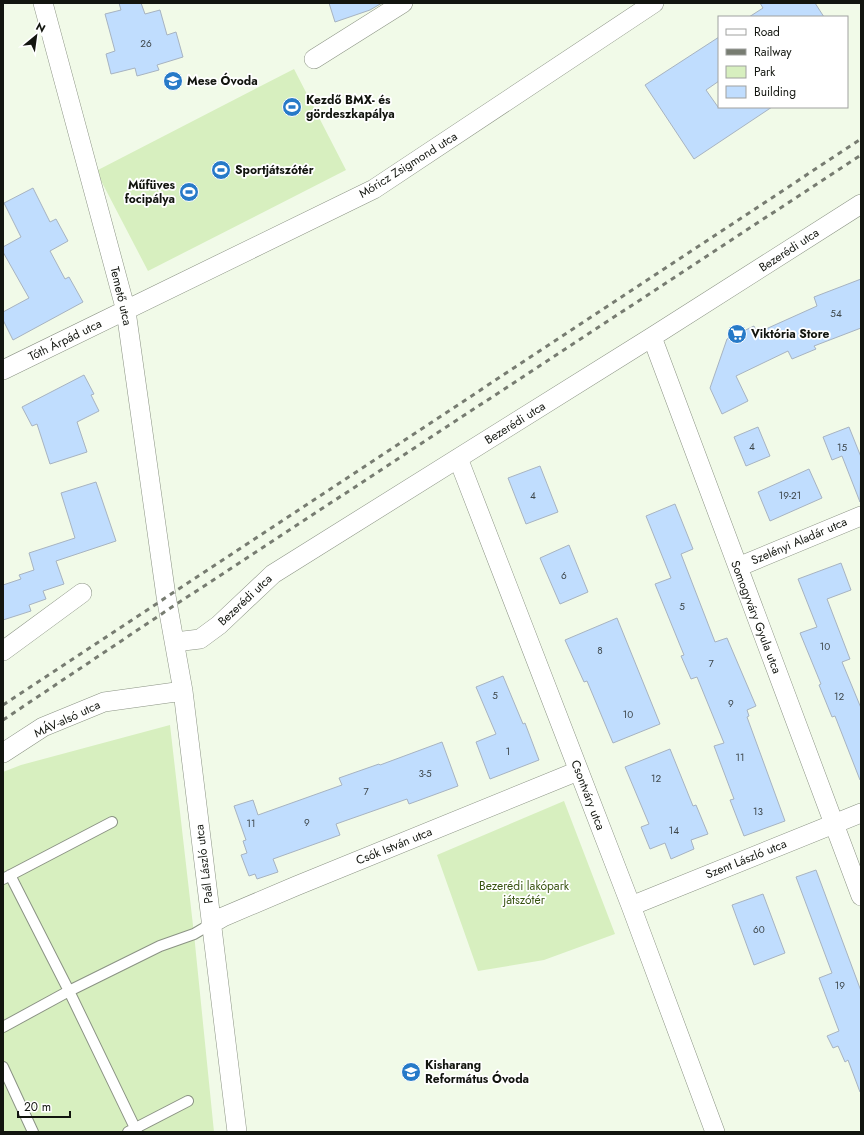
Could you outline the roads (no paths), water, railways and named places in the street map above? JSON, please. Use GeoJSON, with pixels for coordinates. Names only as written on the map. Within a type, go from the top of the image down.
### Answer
{"type":"FeatureCollection","features":[{"type":"Feature","properties":{"kind":"street","name":"Temető utca"},"geometry":{"type":"LineString","coordinates":[[44,3],[126,311],[166,596]]}},
{"type":"Feature","properties":{"kind":"street"},"geometry":{"type":"LineString","coordinates":[[314,59],[403,3]]}},
{"type":"Feature","properties":{"kind":"street","name":"Móricz Zsigmond utca"},"geometry":{"type":"LineString","coordinates":[[126,311],[374,189],[654,3]]}},
{"type":"Feature","properties":{"kind":"street","name":"Bezerédi utca"},"geometry":{"type":"LineString","coordinates":[[175,642],[200,639],[220,625],[273,574],[652,337],[861,204]]}},
{"type":"Feature","properties":{"kind":"street","name":"Tóth Árpád utca"},"geometry":{"type":"LineString","coordinates":[[3,370],[126,311]]}},
{"type":"Feature","properties":{"kind":"street","name":"Somogyváry Gyula utca"},"geometry":{"type":"LineString","coordinates":[[652,337],[861,896]]}},
{"type":"Feature","properties":{"kind":"street","name":"Csontváry utca"},"geometry":{"type":"LineString","coordinates":[[458,458],[631,906],[715,1132]]}},
{"type":"Feature","properties":{"kind":"street","name":"Szelényi Aladár utca"},"geometry":{"type":"LineString","coordinates":[[738,567],[861,516]]}},
{"type":"Feature","properties":{"kind":"street"},"geometry":{"type":"LineString","coordinates":[[3,651],[82,594]]}},
{"type":"Feature","properties":{"kind":"street","name":"Paál László utca"},"geometry":{"type":"LineString","coordinates":[[166,596],[183,691],[237,1132]]}},
{"type":"Feature","properties":{"kind":"street","name":"MÁV-alsó utca"},"geometry":{"type":"LineString","coordinates":[[3,753],[43,727],[104,702],[183,691]]}},
{"type":"Feature","properties":{"kind":"street","name":"Csók István utca"},"geometry":{"type":"LineString","coordinates":[[211,924],[296,886],[578,771]]}},
{"type":"Feature","properties":{"kind":"street","name":"Szent László utca"},"geometry":{"type":"LineString","coordinates":[[631,906],[861,813]]}},
{"type":"Feature","properties":{"kind":"lane"},"geometry":{"type":"LineString","coordinates":[[112,822],[6,877],[69,991],[134,1131],[188,1101]]}},
{"type":"Feature","properties":{"kind":"lane"},"geometry":{"type":"LineString","coordinates":[[3,1027],[69,991],[160,946],[194,934],[211,924]]}},
{"type":"Feature","properties":{"kind":"lane"},"geometry":{"type":"LineString","coordinates":[[3,1067],[33,1132]]}},
{"type":"Feature","properties":{"kind":"railway"},"geometry":{"type":"LineString","coordinates":[[3,705],[861,139]]}},
{"type":"Feature","properties":{"kind":"railway"},"geometry":{"type":"LineString","coordinates":[[3,720],[169,609],[861,155]]}},
{"type":"Feature","properties":{"kind":"place","name":"Mese Óvoda"},"geometry":{"type":"Point","coordinates":[173,81]}},
{"type":"Feature","properties":{"kind":"place","name":"Kezdő BMX- és gördeszkapálya"},"geometry":{"type":"Point","coordinates":[292,107]}},
{"type":"Feature","properties":{"kind":"place","name":"Sportjátszótér"},"geometry":{"type":"Point","coordinates":[221,170]}},
{"type":"Feature","properties":{"kind":"place","name":"Műfüves focipálya"},"geometry":{"type":"Point","coordinates":[189,192]}},
{"type":"Feature","properties":{"kind":"place","name":"Viktória Store"},"geometry":{"type":"Point","coordinates":[737,334]}},
{"type":"Feature","properties":{"kind":"place","name":"Kisharang Református Óvoda"},"geometry":{"type":"Point","coordinates":[411,1072]}},
{"type":"Feature","properties":{"kind":"park label","name":"Bezerédi lakópark játszótér"},"geometry":{"type":"Point","coordinates":[524,893]}}]}
